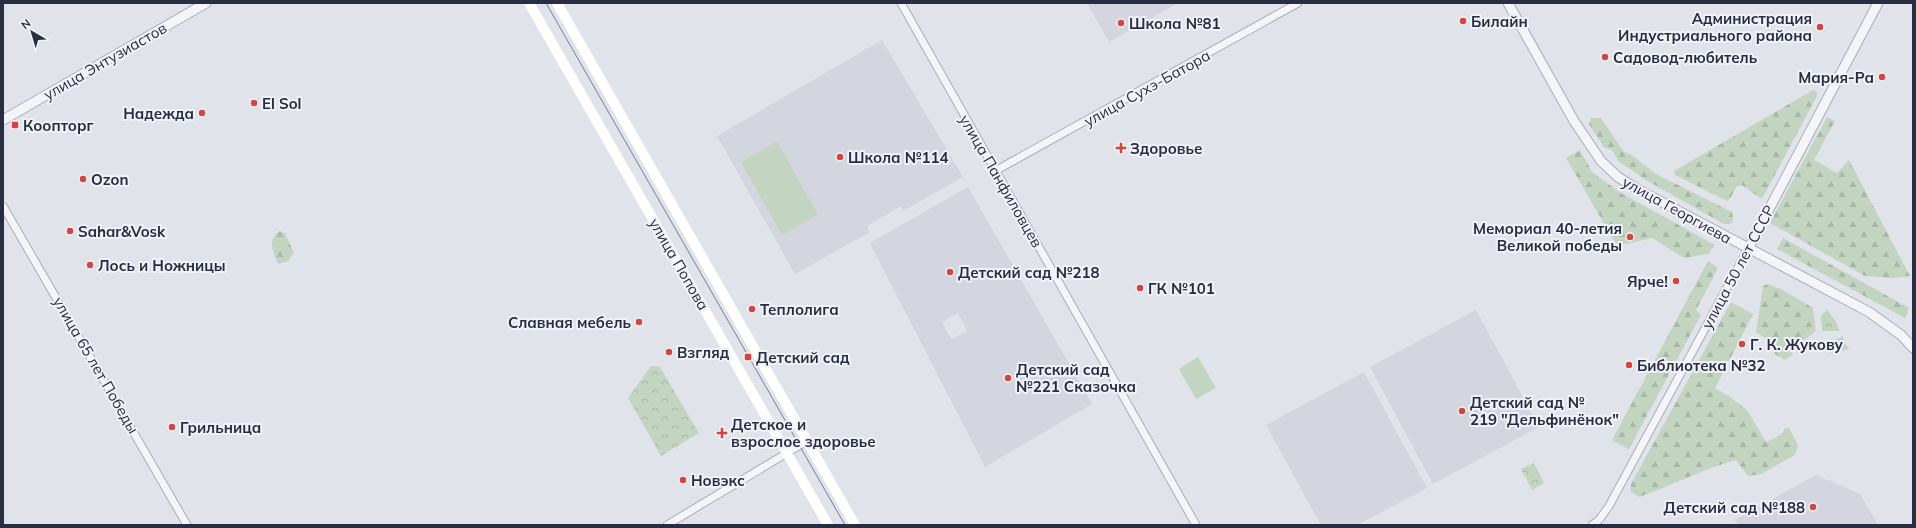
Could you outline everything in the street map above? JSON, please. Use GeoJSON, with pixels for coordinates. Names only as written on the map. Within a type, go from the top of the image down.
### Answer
{"type":"FeatureCollection","features":[{"type":"Feature","properties":{"kind":"main road","name":"улица Попова"},"geometry":{"type":"LineString","coordinates":[[529,3],[828,525]]}},
{"type":"Feature","properties":{"kind":"main road","name":"улица Попова"},"geometry":{"type":"LineString","coordinates":[[557,3],[856,525]]}},
{"type":"Feature","properties":{"kind":"street","name":"улица Энтузиастов"},"geometry":{"type":"LineString","coordinates":[[3,120],[206,3]]}},
{"type":"Feature","properties":{"kind":"street","name":"улица Панфиловцев"},"geometry":{"type":"LineString","coordinates":[[901,3],[1196,525]]}},
{"type":"Feature","properties":{"kind":"street","name":"улица Сухэ-Батора"},"geometry":{"type":"LineString","coordinates":[[995,171],[1298,3]]}},
{"type":"Feature","properties":{"kind":"street","name":"улица Георгиева"},"geometry":{"type":"LineString","coordinates":[[1508,3],[1574,120],[1601,161],[1618,177],[1637,189],[1869,312],[1901,335],[1913,348]]}},
{"type":"Feature","properties":{"kind":"street","name":"улица 50 лет СССР"},"geometry":{"type":"LineString","coordinates":[[1592,525],[1600,523],[1878,3]]}},
{"type":"Feature","properties":{"kind":"street","name":"улица 65 лет Победы"},"geometry":{"type":"LineString","coordinates":[[3,206],[188,525]]}},
{"type":"Feature","properties":{"kind":"street"},"geometry":{"type":"LineString","coordinates":[[667,525],[807,441]]}},
{"type":"Feature","properties":{"kind":"shaded area","name":"Школа №81"},"geometry":{"type":"Polygon","coordinates":[[[1087,3],[1178,3],[1109,42],[1087,3]]]}},
{"type":"Feature","properties":{"kind":"shaded area","name":"Школа №114"},"geometry":{"type":"Polygon","coordinates":[[[882,40],[963,177],[903,211],[901,206],[867,226],[870,232],[795,274],[717,136],[882,40]]]}},
{"type":"Feature","properties":{"kind":"shaded area"},"geometry":{"type":"Polygon","coordinates":[[[968,187],[1092,404],[985,467],[870,243],[968,187]],[[958,313],[942,322],[951,339],[967,331],[958,313]]]}},
{"type":"Feature","properties":{"kind":"shaded area","name":"Детский сад № 219 \"Дельфинёнок\""},"geometry":{"type":"Polygon","coordinates":[[[1476,310],[1539,427],[1433,484],[1370,367],[1476,310]]]}},
{"type":"Feature","properties":{"kind":"shaded area"},"geometry":{"type":"Polygon","coordinates":[[[1364,372],[1427,488],[1357,525],[1321,525],[1266,425],[1364,372]]]}},
{"type":"Feature","properties":{"kind":"shaded area","name":"Детский сад №188"},"geometry":{"type":"Polygon","coordinates":[[[1816,475],[1860,494],[1878,525],[1738,525],[1735,520],[1816,475]]]}},
{"type":"Feature","properties":{"kind":"green space"},"geometry":{"type":"Polygon","coordinates":[[[1813,90],[1817,92],[1817,96],[1763,197],[1760,198],[1742,185],[1736,187],[1730,199],[1727,201],[1675,175],[1674,171],[1813,90]]]}},
{"type":"Feature","properties":{"kind":"green space"},"geometry":{"type":"Polygon","coordinates":[[[1827,117],[1835,121],[1814,160],[1837,173],[1849,160],[1910,276],[1892,278],[1865,276],[1770,223],[1827,117]]]}},
{"type":"Feature","properties":{"kind":"green space"},"geometry":{"type":"Polygon","coordinates":[[[1591,118],[1601,118],[1624,152],[1633,156],[1656,174],[1732,212],[1733,219],[1731,224],[1724,224],[1646,180],[1618,161],[1613,151],[1604,147],[1589,124],[1591,118]]]}},
{"type":"Feature","properties":{"kind":"green space"},"geometry":{"type":"Polygon","coordinates":[[[777,141],[818,215],[782,235],[741,162],[777,141]]]}},
{"type":"Feature","properties":{"kind":"green space"},"geometry":{"type":"Polygon","coordinates":[[[1580,150],[1592,172],[1621,193],[1715,245],[1708,254],[1684,258],[1652,238],[1617,246],[1566,158],[1580,150]]]}},
{"type":"Feature","properties":{"kind":"green space"},"geometry":{"type":"Polygon","coordinates":[[[279,231],[285,233],[294,253],[288,261],[278,264],[273,251],[272,243],[275,235],[279,231]]]}},
{"type":"Feature","properties":{"kind":"green space"},"geometry":{"type":"Polygon","coordinates":[[[1783,238],[1909,308],[1905,318],[1777,249],[1783,238]]]}},
{"type":"Feature","properties":{"kind":"green space"},"geometry":{"type":"Polygon","coordinates":[[[1708,261],[1718,268],[1696,310],[1701,315],[1628,449],[1612,440],[1708,261]]]}},
{"type":"Feature","properties":{"kind":"green space"},"geometry":{"type":"Polygon","coordinates":[[[1768,284],[1783,290],[1813,308],[1816,331],[1792,350],[1792,355],[1785,360],[1775,354],[1768,340],[1756,332],[1763,286],[1768,284]]]}},
{"type":"Feature","properties":{"kind":"green space"},"geometry":{"type":"Polygon","coordinates":[[[1731,302],[1753,314],[1715,388],[1747,410],[1766,442],[1779,436],[1785,428],[1789,428],[1798,445],[1795,455],[1761,474],[1748,476],[1736,460],[1711,468],[1639,497],[1631,492],[1631,484],[1731,302]]]}},
{"type":"Feature","properties":{"kind":"green space"},"geometry":{"type":"Polygon","coordinates":[[[1827,310],[1835,320],[1840,331],[1822,331],[1821,315],[1827,310]]]}},
{"type":"Feature","properties":{"kind":"green space"},"geometry":{"type":"Polygon","coordinates":[[[1843,336],[1844,342],[1849,349],[1830,353],[1826,345],[1843,336]]]}},
{"type":"Feature","properties":{"kind":"green space"},"geometry":{"type":"Polygon","coordinates":[[[1198,357],[1216,388],[1196,399],[1179,369],[1198,357]]]}},
{"type":"Feature","properties":{"kind":"green space"},"geometry":{"type":"Polygon","coordinates":[[[651,366],[660,367],[699,433],[661,456],[628,398],[651,366]]]}},
{"type":"Feature","properties":{"kind":"green space"},"geometry":{"type":"Polygon","coordinates":[[[1479,404],[1486,417],[1473,424],[1466,412],[1479,404]]]}},
{"type":"Feature","properties":{"kind":"green space"},"geometry":{"type":"Polygon","coordinates":[[[1534,463],[1544,483],[1532,490],[1521,469],[1534,463]]]}},
{"type":"Feature","properties":{"kind":"tram line"},"geometry":{"type":"LineString","coordinates":[[546,3],[845,525]]}},
{"type":"Feature","properties":{"kind":"place","name":"Билайн"},"geometry":{"type":"Point","coordinates":[1463,21]}},
{"type":"Feature","properties":{"kind":"place","name":"Школа №81"},"geometry":{"type":"Point","coordinates":[1121,23]}},
{"type":"Feature","properties":{"kind":"place","name":"Администрация Индустриального района"},"geometry":{"type":"Point","coordinates":[1820,27]}},
{"type":"Feature","properties":{"kind":"place","name":"Садовод-любитель"},"geometry":{"type":"Point","coordinates":[1605,57]}},
{"type":"Feature","properties":{"kind":"place","name":"Мария-Ра"},"geometry":{"type":"Point","coordinates":[1882,77]}},
{"type":"Feature","properties":{"kind":"place","name":"El Sol"},"geometry":{"type":"Point","coordinates":[254,103]}},
{"type":"Feature","properties":{"kind":"place","name":"Надежда"},"geometry":{"type":"Point","coordinates":[202,113]}},
{"type":"Feature","properties":{"kind":"place","name":"Коопторг"},"geometry":{"type":"Point","coordinates":[15,125]}},
{"type":"Feature","properties":{"kind":"place","name":"Здоровье"},"geometry":{"type":"Point","coordinates":[1121,148]}},
{"type":"Feature","properties":{"kind":"place","name":"Школа №114"},"geometry":{"type":"Point","coordinates":[840,157]}},
{"type":"Feature","properties":{"kind":"place","name":"Ozon"},"geometry":{"type":"Point","coordinates":[83,179]}},
{"type":"Feature","properties":{"kind":"place","name":"Sahar&Vosk"},"geometry":{"type":"Point","coordinates":[70,231]}},
{"type":"Feature","properties":{"kind":"place","name":"Мемориал 40-летия Великой победы"},"geometry":{"type":"Point","coordinates":[1630,237]}},
{"type":"Feature","properties":{"kind":"place","name":"Лось и Ножницы"},"geometry":{"type":"Point","coordinates":[90,265]}},
{"type":"Feature","properties":{"kind":"place","name":"Детский сад №218"},"geometry":{"type":"Point","coordinates":[950,272]}},
{"type":"Feature","properties":{"kind":"place","name":"Ярче!"},"geometry":{"type":"Point","coordinates":[1676,281]}},
{"type":"Feature","properties":{"kind":"place","name":"ГК №101"},"geometry":{"type":"Point","coordinates":[1140,288]}},
{"type":"Feature","properties":{"kind":"place","name":"Теплолига"},"geometry":{"type":"Point","coordinates":[752,309]}},
{"type":"Feature","properties":{"kind":"place","name":"Славная мебель"},"geometry":{"type":"Point","coordinates":[639,322]}},
{"type":"Feature","properties":{"kind":"place","name":"Г. К. Жукову"},"geometry":{"type":"Point","coordinates":[1742,344]}},
{"type":"Feature","properties":{"kind":"place","name":"Взгляд"},"geometry":{"type":"Point","coordinates":[669,352]}},
{"type":"Feature","properties":{"kind":"place","name":"Детский сад"},"geometry":{"type":"Point","coordinates":[748,357]}},
{"type":"Feature","properties":{"kind":"place","name":"Библиотека №32"},"geometry":{"type":"Point","coordinates":[1629,365]}},
{"type":"Feature","properties":{"kind":"place","name":"Детский сад №221 Сказочка"},"geometry":{"type":"Point","coordinates":[1008,378]}},
{"type":"Feature","properties":{"kind":"place","name":"Детский сад № 219 \"Дельфинёнок\""},"geometry":{"type":"Point","coordinates":[1462,411]}},
{"type":"Feature","properties":{"kind":"place","name":"Грильница"},"geometry":{"type":"Point","coordinates":[172,427]}},
{"type":"Feature","properties":{"kind":"place","name":"Детское и взрослое здоровье"},"geometry":{"type":"Point","coordinates":[722,433]}},
{"type":"Feature","properties":{"kind":"place","name":"Новэкс"},"geometry":{"type":"Point","coordinates":[683,480]}},
{"type":"Feature","properties":{"kind":"place","name":"Детский сад №188"},"geometry":{"type":"Point","coordinates":[1813,507]}}]}
